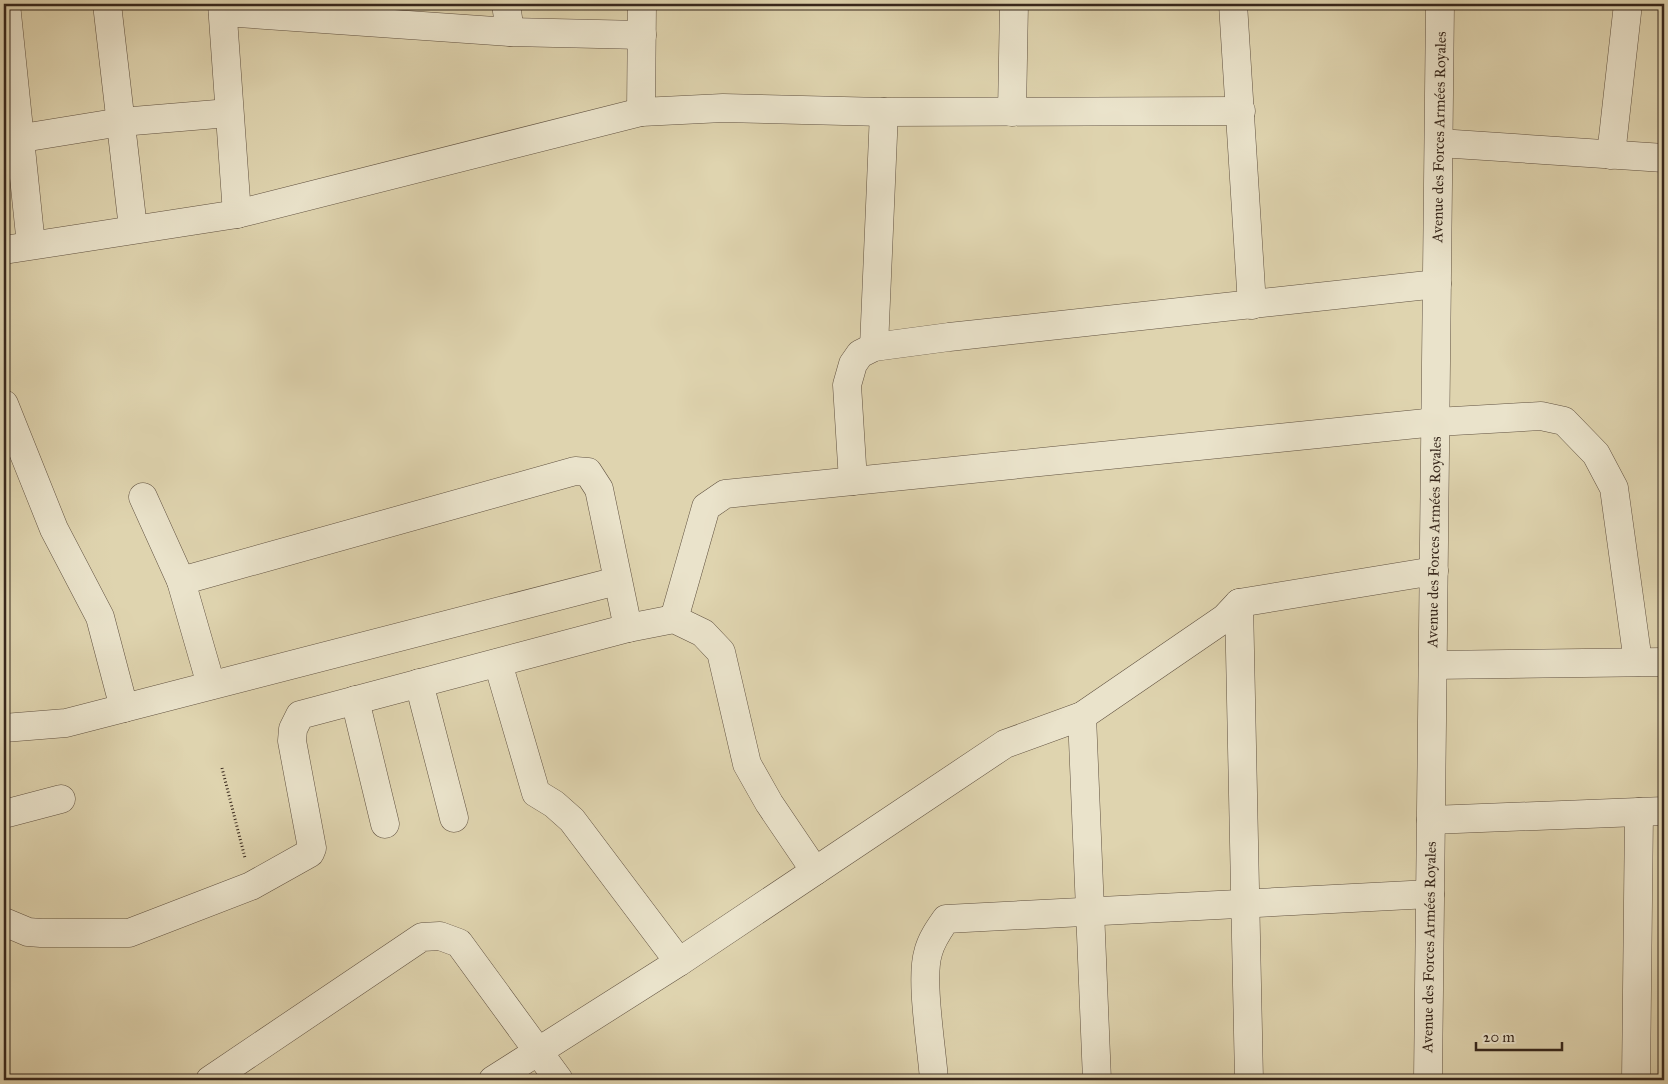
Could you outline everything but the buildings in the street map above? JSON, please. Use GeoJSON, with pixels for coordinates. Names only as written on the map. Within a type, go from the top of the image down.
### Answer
{"type":"FeatureCollection","features":[{"type":"Feature","properties":{"kind":"street"},"geometry":{"type":"LineString","coordinates":[[6,4],[12,139],[31,244]]}},
{"type":"Feature","properties":{"kind":"street"},"geometry":{"type":"LineString","coordinates":[[107,4],[133,228]]}},
{"type":"Feature","properties":{"kind":"street"},"geometry":{"type":"LineString","coordinates":[[506,4],[510,32]]}},
{"type":"Feature","properties":{"kind":"street"},"geometry":{"type":"LineString","coordinates":[[641,112],[642,4]]}},
{"type":"Feature","properties":{"kind":"street"},"geometry":{"type":"LineString","coordinates":[[1012,112],[1014,4]]}},
{"type":"Feature","properties":{"kind":"street"},"geometry":{"type":"LineString","coordinates":[[1233,4],[1252,305]]}},
{"type":"Feature","properties":{"kind":"street","name":"Avenue des Forces Armées Royales"},"geometry":{"type":"LineString","coordinates":[[1428,1080],[1440,4]]}},
{"type":"Feature","properties":{"kind":"street"},"geometry":{"type":"LineString","coordinates":[[1611,154],[1628,4]]}},
{"type":"Feature","properties":{"kind":"street"},"geometry":{"type":"LineString","coordinates":[[237,214],[222,8],[510,32],[642,35]]}},
{"type":"Feature","properties":{"kind":"street"},"geometry":{"type":"LineString","coordinates":[[4,250],[133,228],[237,214],[641,112],[722,108],[884,112],[1241,111]]}},
{"type":"Feature","properties":{"kind":"street"},"geometry":{"type":"LineString","coordinates":[[874,347],[884,112]]}},
{"type":"Feature","properties":{"kind":"street"},"geometry":{"type":"LineString","coordinates":[[12,139],[121,122],[229,113]]}},
{"type":"Feature","properties":{"kind":"street"},"geometry":{"type":"LineString","coordinates":[[1439,143],[1664,158]]}},
{"type":"Feature","properties":{"kind":"street"},"geometry":{"type":"LineString","coordinates":[[853,481],[847,385],[856,359],[860,354],[874,347],[949,337],[1437,284]]}},
{"type":"Feature","properties":{"kind":"street"},"geometry":{"type":"LineString","coordinates":[[4,404],[54,529],[100,617],[124,708]]}},
{"type":"Feature","properties":{"kind":"street"},"geometry":{"type":"LineString","coordinates":[[674,619],[706,507],[714,499],[725,494],[1436,422],[1540,416],[1564,421],[1596,454],[1614,488],[1651,662],[1433,665]]}},
{"type":"Feature","properties":{"kind":"street"},"geometry":{"type":"LineString","coordinates":[[181,581],[575,471],[588,472],[599,489],[628,628]]}},
{"type":"Feature","properties":{"kind":"street"},"geometry":{"type":"LineString","coordinates":[[143,497],[181,581],[212,685]]}},
{"type":"Feature","properties":{"kind":"street"},"geometry":{"type":"LineString","coordinates":[[493,1080],[679,962],[1005,744],[1082,716],[1225,618],[1239,603],[1434,571]]}},
{"type":"Feature","properties":{"kind":"street"},"geometry":{"type":"LineString","coordinates":[[4,728],[66,723],[617,581]]}},
{"type":"Feature","properties":{"kind":"street"},"geometry":{"type":"LineString","coordinates":[[1239,603],[1249,1080]]}},
{"type":"Feature","properties":{"kind":"street"},"geometry":{"type":"LineString","coordinates":[[4,922],[28,932],[129,933],[251,886],[310,853],[312,848],[292,741],[296,720],[300,715],[628,628],[674,619],[703,633],[721,652],[747,764],[769,803],[815,871]]}},
{"type":"Feature","properties":{"kind":"street"},"geometry":{"type":"LineString","coordinates":[[498,663],[536,792],[554,804],[572,820],[679,962]]}},
{"type":"Feature","properties":{"kind":"street"},"geometry":{"type":"LineString","coordinates":[[419,684],[454,818]]}},
{"type":"Feature","properties":{"kind":"street"},"geometry":{"type":"LineString","coordinates":[[354,700],[385,824]]}},
{"type":"Feature","properties":{"kind":"street"},"geometry":{"type":"LineString","coordinates":[[1082,716],[1097,1080]]}},
{"type":"Feature","properties":{"kind":"street"},"geometry":{"type":"LineString","coordinates":[[4,814],[61,798]]}},
{"type":"Feature","properties":{"kind":"street"},"geometry":{"type":"LineString","coordinates":[[1431,820],[1652,812],[1636,1080]]}},
{"type":"Feature","properties":{"kind":"street"},"geometry":{"type":"LineString","coordinates":[[934,1080],[926,981],[927,954],[934,936],[946,919],[1430,894]]}},
{"type":"Feature","properties":{"kind":"street"},"geometry":{"type":"LineString","coordinates":[[210,1080],[422,937],[440,936],[459,942],[559,1080]]}},
{"type":"Feature","properties":{"kind":"path"},"geometry":{"type":"LineString","coordinates":[[222,768],[251,886]]}}]}
